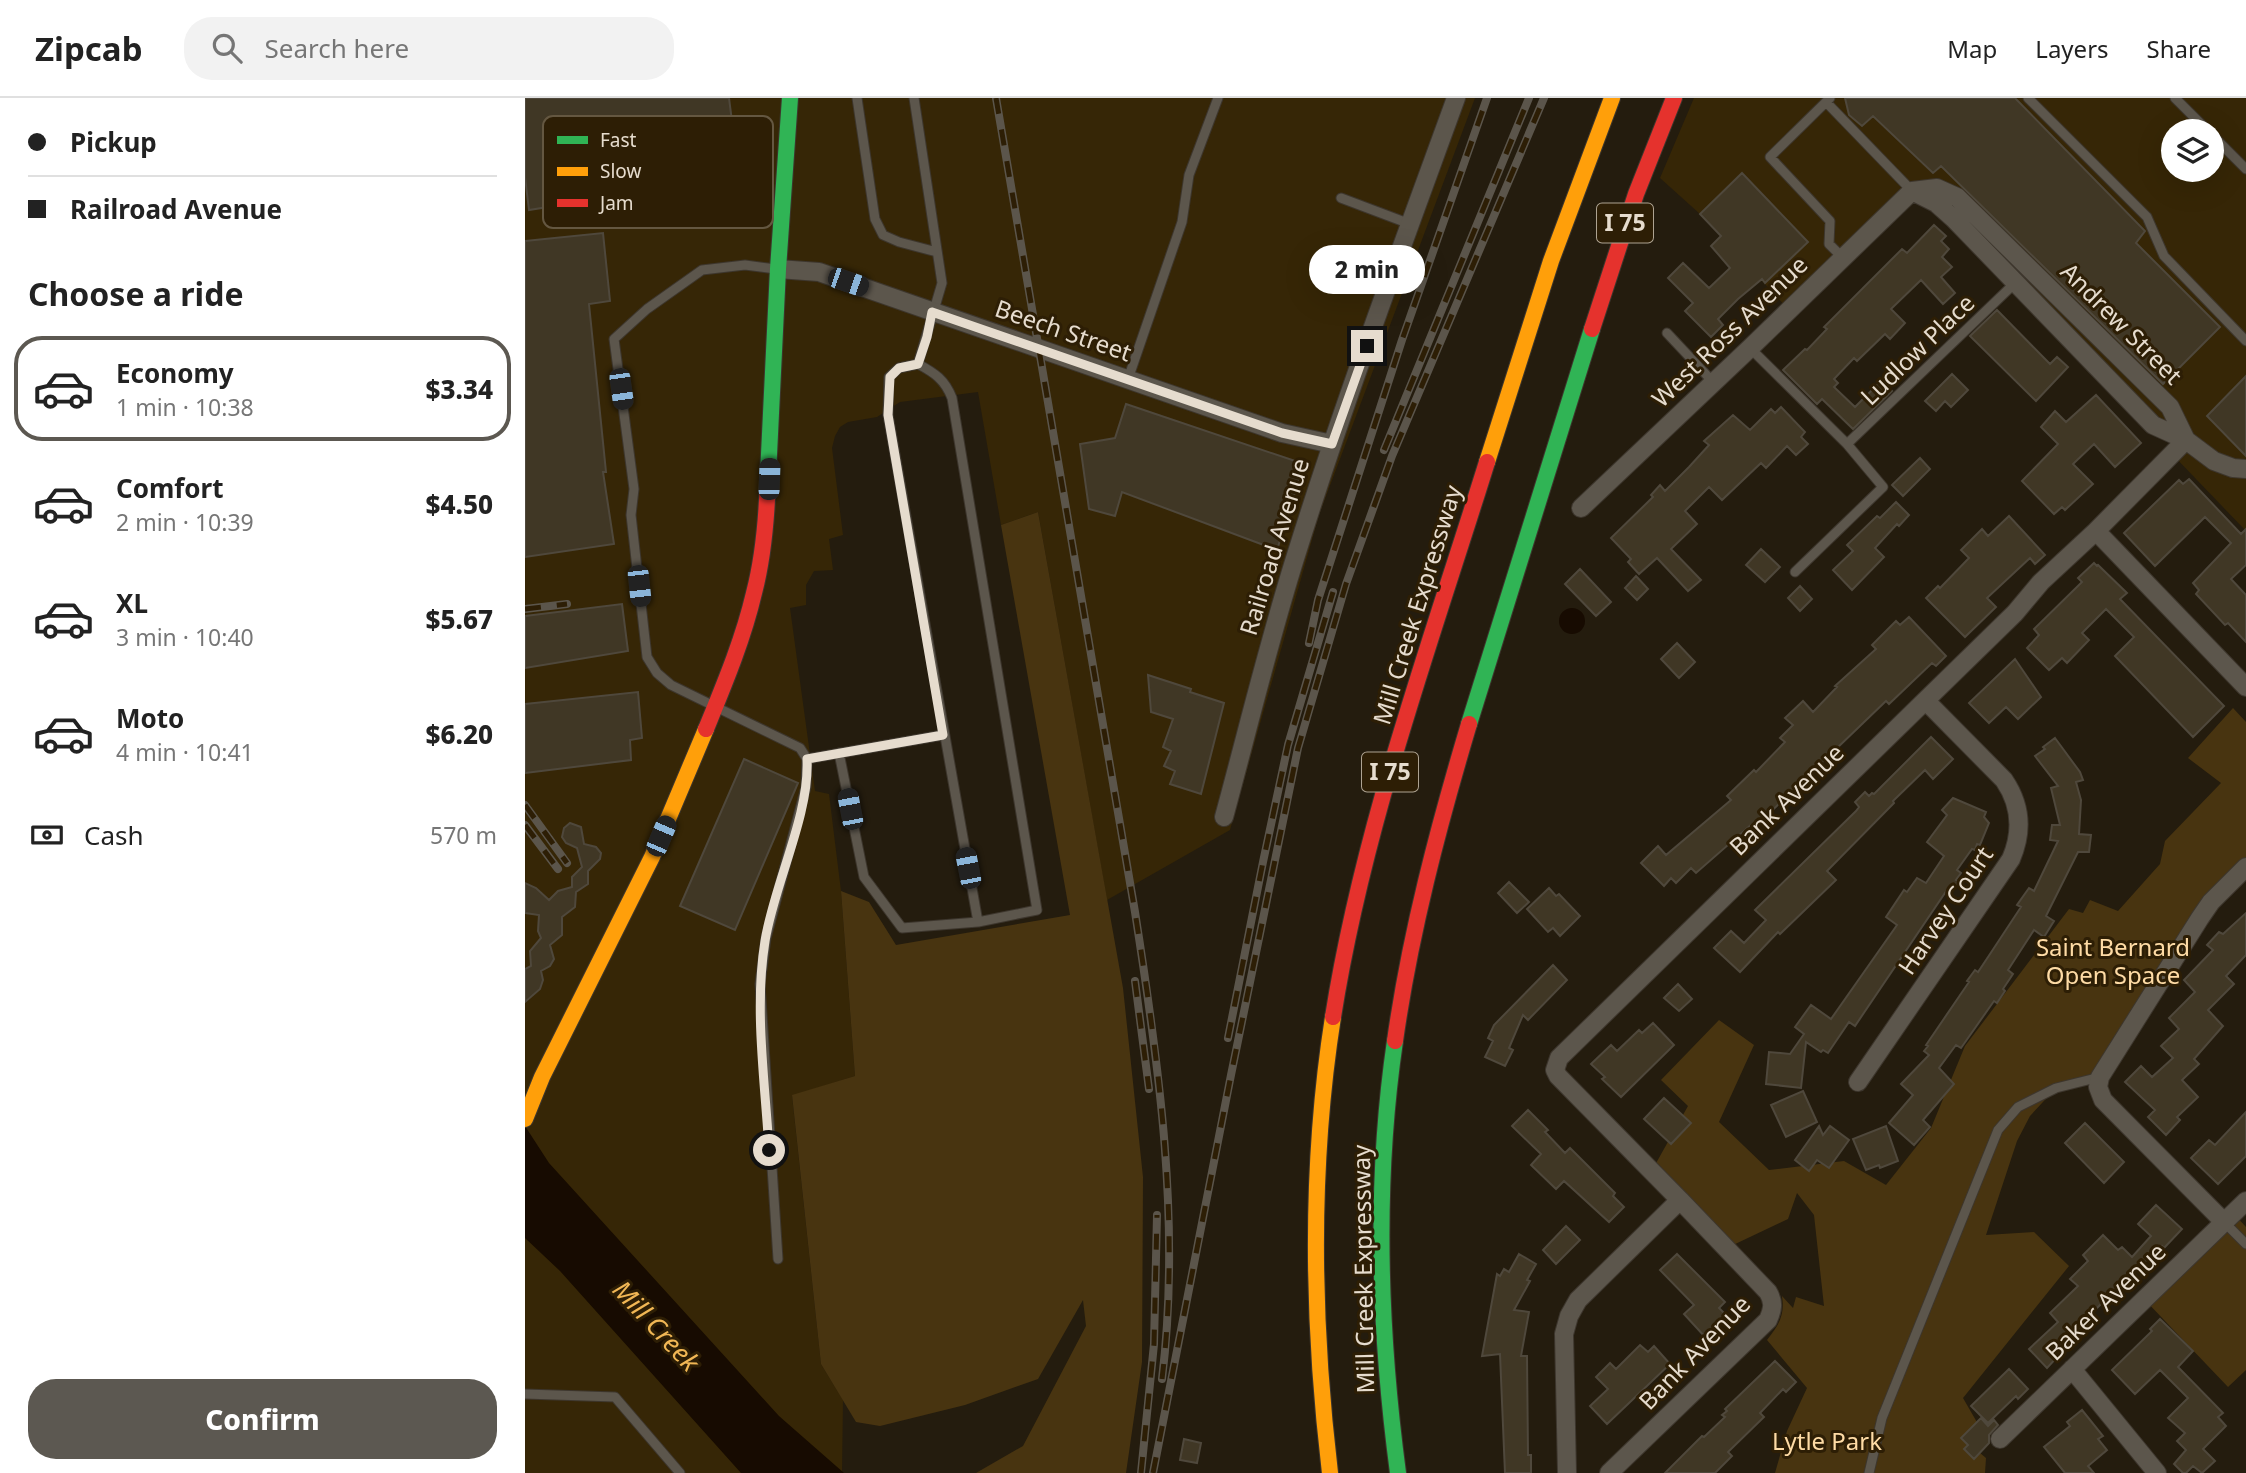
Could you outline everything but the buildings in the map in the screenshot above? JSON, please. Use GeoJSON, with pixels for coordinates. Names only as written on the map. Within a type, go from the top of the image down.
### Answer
{"type":"FeatureCollection","features":[{"type":"Feature","properties":{"kind":"main road"},"geometry":{"type":"LineString","coordinates":[[525,1119],[542,1077],[652,857],[734,662],[755,591],[767,505],[778,269],[790,98]]}},
{"type":"Feature","properties":{"kind":"main road","name":"Mill Creek Expressway"},"geometry":{"type":"LineString","coordinates":[[1330,1473],[1315,1329],[1316,1158],[1329,1042],[1350,922],[1374,824],[1401,734],[1522,351],[1567,214],[1612,98]]}},
{"type":"Feature","properties":{"kind":"main road","name":"Mill Creek Expressway"},"geometry":{"type":"LineString","coordinates":[[1398,1473],[1385,1360],[1381,1219],[1385,1129],[1403,988],[1441,816],[1466,730],[1622,233],[1674,98]]}},
{"type":"Feature","properties":{"kind":"street","name":"Railroad Avenue"},"geometry":{"type":"LineString","coordinates":[[1224,817],[1289,580],[1332,444],[1456,98]]}},
{"type":"Feature","properties":{"kind":"street","name":"Andrew Street"},"geometry":{"type":"LineString","coordinates":[[1912,191],[1937,188],[1957,197],[2170,407],[2186,440]]}},
{"type":"Feature","properties":{"kind":"street","name":"West Ross Avenue"},"geometry":{"type":"LineString","coordinates":[[1581,508],[1912,191]]}},
{"type":"Feature","properties":{"kind":"street","name":"Andrew Street"},"geometry":{"type":"LineString","coordinates":[[1912,191],[1936,203],[1954,219],[2153,425],[2186,440]]}},
{"type":"Feature","properties":{"kind":"street","name":"Beech Street"},"geometry":{"type":"LineString","coordinates":[[778,269],[819,272],[1282,433],[1332,444]]}},
{"type":"Feature","properties":{"kind":"street"},"geometry":{"type":"LineString","coordinates":[[2186,440],[2214,461],[2233,468],[2246,469]]}},
{"type":"Feature","properties":{"kind":"street","name":"Bank Avenue"},"geometry":{"type":"LineString","coordinates":[[1609,1473],[1769,1320],[1773,1310],[1772,1298],[1558,1076],[1555,1070],[1559,1058],[1926,701],[2015,613],[2041,582],[2186,440]]}},
{"type":"Feature","properties":{"kind":"street"},"geometry":{"type":"LineString","coordinates":[[2096,531],[2246,687]]}},
{"type":"Feature","properties":{"kind":"street","name":"Harvey Court"},"geometry":{"type":"LineString","coordinates":[[1858,1083],[2011,859],[2017,846],[2019,820],[2012,792],[2004,779],[1926,701]]}},
{"type":"Feature","properties":{"kind":"street"},"geometry":{"type":"LineString","coordinates":[[2224,1222],[2103,1100],[2098,1087],[2100,1077],[2211,902],[2246,867]]}},
{"type":"Feature","properties":{"kind":"street"},"geometry":{"type":"LineString","coordinates":[[1567,1473],[1564,1334],[1569,1316],[1578,1300],[1680,1200]]}},
{"type":"Feature","properties":{"kind":"street","name":"Baker Avenue"},"geometry":{"type":"LineString","coordinates":[[2000,1439],[2246,1200]]}},
{"type":"Feature","properties":{"kind":"street"},"geometry":{"type":"LineString","coordinates":[[2072,1369],[2157,1473]]}},
{"type":"Feature","properties":{"kind":"lane"},"geometry":{"type":"LineString","coordinates":[[857,98],[875,219],[883,235],[937,252]]}},
{"type":"Feature","properties":{"kind":"lane"},"geometry":{"type":"LineString","coordinates":[[913,98],[942,284],[918,364]]}},
{"type":"Feature","properties":{"kind":"lane"},"geometry":{"type":"LineString","coordinates":[[1128,379],[1182,222],[1189,175],[1218,98]]}},
{"type":"Feature","properties":{"kind":"lane"},"geometry":{"type":"LineString","coordinates":[[2028,98],[2147,217],[2164,256],[2246,341]]}},
{"type":"Feature","properties":{"kind":"lane"},"geometry":{"type":"LineString","coordinates":[[2175,98],[2196,119]]}},
{"type":"Feature","properties":{"kind":"lane"},"geometry":{"type":"LineString","coordinates":[[1843,258],[1829,244],[1830,221],[1770,157],[1828,100],[1912,191]]}},
{"type":"Feature","properties":{"kind":"lane"},"geometry":{"type":"LineString","coordinates":[[2224,147],[2246,169]]}},
{"type":"Feature","properties":{"kind":"lane"},"geometry":{"type":"LineString","coordinates":[[1341,198],[1410,224]]}},
{"type":"Feature","properties":{"kind":"lane"},"geometry":{"type":"LineString","coordinates":[[778,269],[745,265],[702,270],[647,309],[614,339],[634,489],[631,515],[647,657],[657,673],[671,685],[800,748],[807,759],[806,787],[766,938],[759,984],[778,1259]]}},
{"type":"Feature","properties":{"kind":"lane","name":"Ludlow Place"},"geometry":{"type":"LineString","coordinates":[[1847,444],[2015,283]]}},
{"type":"Feature","properties":{"kind":"lane"},"geometry":{"type":"LineString","coordinates":[[1667,333],[1714,383]]}},
{"type":"Feature","properties":{"kind":"lane"},"geometry":{"type":"LineString","coordinates":[[1750,348],[1847,444],[1884,487],[1795,572]]}},
{"type":"Feature","properties":{"kind":"lane"},"geometry":{"type":"LineString","coordinates":[[839,753],[864,877],[902,928],[978,922],[1037,910],[952,398],[947,384],[918,364],[899,368],[890,377],[888,415],[978,922]]}},
{"type":"Feature","properties":{"kind":"lane"},"geometry":{"type":"LineString","coordinates":[[807,759],[943,735]]}},
{"type":"Feature","properties":{"kind":"lane"},"geometry":{"type":"LineString","coordinates":[[1868,1473],[1882,1418],[1998,1130],[2018,1107],[2056,1088],[2100,1077]]}},
{"type":"Feature","properties":{"kind":"lane"},"geometry":{"type":"LineString","coordinates":[[2224,1222],[2246,1244]]}},
{"type":"Feature","properties":{"kind":"lane"},"geometry":{"type":"LineString","coordinates":[[525,1394],[615,1397],[680,1473]]}},
{"type":"Feature","properties":{"kind":"shaded area"},"geometry":{"type":"Polygon","coordinates":[[[525,98],[1475,98],[1319,515],[1230,830],[1107,900],[1038,512],[1001,525],[978,392],[900,402],[877,417],[848,422],[840,427],[835,436],[832,448],[843,535],[829,539],[833,570],[814,571],[806,585],[806,605],[790,608],[815,791],[829,794],[841,891],[855,1076],[792,1096],[821,1364],[843,1400],[842,1473],[525,1473],[525,98]]]}},
{"type":"Feature","properties":{"kind":"shaded area"},"geometry":{"type":"Polygon","coordinates":[[[1694,98],[2246,98],[2246,531],[2172,454],[2186,441],[2153,425],[2015,283],[1911,191],[1789,310],[1700,214],[1660,178],[1694,98]]]}},
{"type":"Feature","properties":{"kind":"green space"},"geometry":{"type":"Polygon","coordinates":[[[1038,512],[1123,988],[1143,1177],[1142,1362],[1126,1473],[976,1473],[1023,1446],[1086,1326],[1083,1300],[1038,1379],[965,1405],[880,1426],[856,1422],[821,1364],[792,1095],[855,1076],[841,891],[869,902],[896,945],[1070,915],[1001,525],[1038,512]]]}},
{"type":"Feature","properties":{"kind":"green space"},"geometry":{"type":"Polygon","coordinates":[[[2233,708],[2246,722],[2246,867],[2100,1077],[2056,1088],[2030,1116],[2017,1141],[1986,1235],[2034,1232],[2069,1266],[1963,1398],[1978,1424],[1968,1443],[1986,1458],[1985,1473],[1775,1473],[1787,1431],[1807,1388],[1767,1340],[1780,1320],[1782,1296],[1793,1308],[1796,1297],[1824,1306],[1814,1215],[1797,1193],[1788,1219],[1731,1246],[1655,1165],[1688,1106],[1661,1080],[1719,1020],[1754,1045],[1719,1122],[1769,1170],[1844,1161],[1886,1185],[1931,1128],[1965,1046],[2069,909],[2083,913],[2090,900],[2118,911],[2160,864],[2165,841],[2221,783],[2188,758],[2233,708]]]}},
{"type":"Feature","properties":{"kind":"green space"},"geometry":{"type":"Polygon","coordinates":[[[2233,1213],[2246,1227],[2246,1370],[2228,1387],[2144,1299],[2233,1213]]]}},
{"type":"Feature","properties":{"kind":"water"},"geometry":{"type":"Polygon","coordinates":[[[1572,608],[1581,612],[1585,621],[1581,630],[1572,634],[1563,630],[1559,621],[1563,612],[1572,608]]]}},
{"type":"Feature","properties":{"kind":"water","name":"Mill Creek"},"geometry":{"type":"Polygon","coordinates":[[[525,1126],[549,1163],[779,1416],[844,1473],[741,1473],[560,1271],[525,1238],[525,1126]]]}},
{"type":"Feature","properties":{"kind":"railway"},"geometry":{"type":"LineString","coordinates":[[996,98],[1135,912],[1152,1028],[1165,1145],[1168,1203],[1167,1321],[1162,1379]]}},
{"type":"Feature","properties":{"kind":"railway"},"geometry":{"type":"LineString","coordinates":[[1309,643],[1318,600],[1402,340],[1487,98]]}},
{"type":"Feature","properties":{"kind":"railway"},"geometry":{"type":"LineString","coordinates":[[1384,450],[1529,98]]}},
{"type":"Feature","properties":{"kind":"railway"},"geometry":{"type":"LineString","coordinates":[[1153,1473],[1298,748],[1346,584],[1392,456],[1544,98]]}},
{"type":"Feature","properties":{"kind":"railway"},"geometry":{"type":"LineString","coordinates":[[1228,1038],[1288,745],[1333,592]]}},
{"type":"Feature","properties":{"kind":"railway"},"geometry":{"type":"LineString","coordinates":[[525,609],[567,604]]}},
{"type":"Feature","properties":{"kind":"railway"},"geometry":{"type":"LineString","coordinates":[[525,805],[567,863]]}},
{"type":"Feature","properties":{"kind":"railway"},"geometry":{"type":"LineString","coordinates":[[525,825],[558,869]]}},
{"type":"Feature","properties":{"kind":"railway"},"geometry":{"type":"LineString","coordinates":[[1135,981],[1149,1089]]}},
{"type":"Feature","properties":{"kind":"railway"},"geometry":{"type":"LineString","coordinates":[[1141,1473],[1154,1344],[1157,1215]]}},
{"type":"Feature","properties":{"kind":"traffic: fast"},"geometry":{"type":"LineString","coordinates":[[768,475],[790,98]]}},
{"type":"Feature","properties":{"kind":"traffic: fast"},"geometry":{"type":"LineString","coordinates":[[1469,724],[1592,329]]}},
{"type":"Feature","properties":{"kind":"traffic: fast"},"geometry":{"type":"LineString","coordinates":[[1395,1041],[1384,1149],[1381,1257],[1387,1365],[1398,1473]]}},
{"type":"Feature","properties":{"kind":"traffic: slow"},"geometry":{"type":"LineString","coordinates":[[1487,462],[1551,261],[1612,98]]}},
{"type":"Feature","properties":{"kind":"traffic: slow"},"geometry":{"type":"LineString","coordinates":[[525,1119],[542,1077],[652,857],[706,729]]}},
{"type":"Feature","properties":{"kind":"traffic: slow"},"geometry":{"type":"LineString","coordinates":[[1330,1473],[1319,1359],[1316,1245],[1320,1131],[1333,1017]]}},
{"type":"Feature","properties":{"kind":"traffic: jam"},"geometry":{"type":"LineString","coordinates":[[1592,329],[1636,194],[1674,98]]}},
{"type":"Feature","properties":{"kind":"traffic: jam"},"geometry":{"type":"LineString","coordinates":[[1333,1017],[1346,946],[1380,806],[1487,462]]}},
{"type":"Feature","properties":{"kind":"traffic: jam"},"geometry":{"type":"LineString","coordinates":[[706,729],[750,611],[764,534],[768,475]]}},
{"type":"Feature","properties":{"kind":"traffic: jam"},"geometry":{"type":"LineString","coordinates":[[1395,1041],[1426,881],[1469,724]]}},
{"type":"Feature","properties":{"kind":"route"},"geometry":{"type":"LineString","coordinates":[[769,1150],[759,984],[766,938],[806,787],[807,759],[943,735],[888,415],[890,377],[899,368],[918,364],[932,312],[1282,433],[1332,444],[1367,346]]}},
{"type":"Feature","properties":{"kind":"park label","name":"Saint Bernard Open Space"},"geometry":{"type":"Point","coordinates":[2113,962]}},
{"type":"Feature","properties":{"kind":"park label","name":"Lytle Park"},"geometry":{"type":"Point","coordinates":[1827,1442]}}]}
